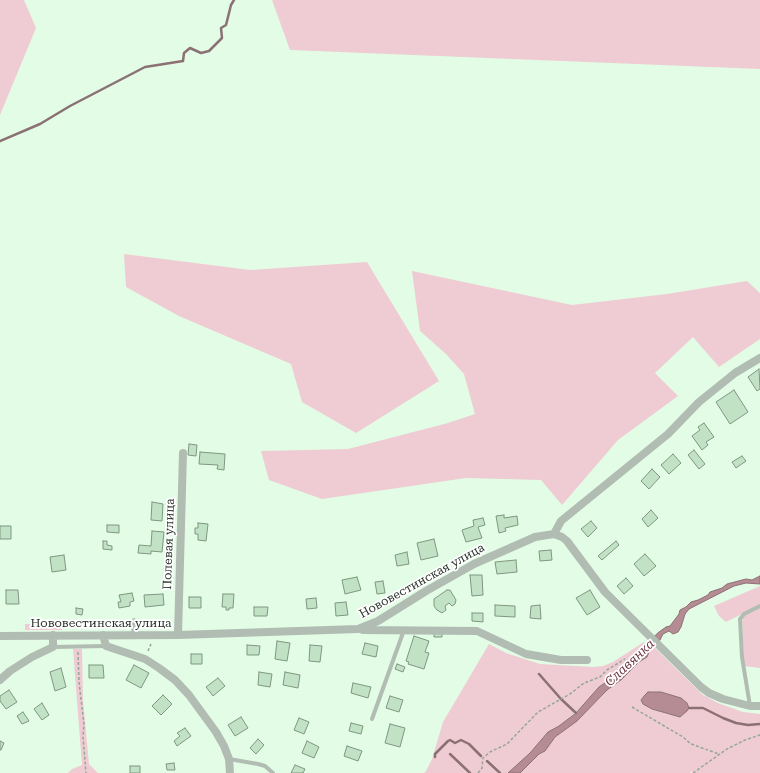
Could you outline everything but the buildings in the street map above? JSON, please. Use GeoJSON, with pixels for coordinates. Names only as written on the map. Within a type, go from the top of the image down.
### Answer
{"type":"FeatureCollection","features":[{"type":"Feature","properties":{"kind":"street"},"geometry":{"type":"LineString","coordinates":[[760,358],[735,373],[699,402],[668,434],[561,521],[554,534],[567,541],[605,592],[701,687],[728,700],[750,706],[760,706]]}},
{"type":"Feature","properties":{"kind":"street","name":"Полевая улица"},"geometry":{"type":"LineString","coordinates":[[178,635],[183,453]]}},
{"type":"Feature","properties":{"kind":"street","name":"Нововестинская улица"},"geometry":{"type":"LineString","coordinates":[[0,636],[178,635],[358,630],[378,621],[426,591],[474,564],[535,537],[554,534]]}},
{"type":"Feature","properties":{"kind":"street"},"geometry":{"type":"LineString","coordinates":[[358,630],[477,631],[526,654],[554,659],[587,660]]}},
{"type":"Feature","properties":{"kind":"street"},"geometry":{"type":"LineString","coordinates":[[104,635],[106,646],[145,659],[160,668],[175,680],[189,695],[216,732],[224,746],[229,759],[230,773]]}},
{"type":"Feature","properties":{"kind":"street"},"geometry":{"type":"LineString","coordinates":[[0,680],[10,671],[32,657],[53,647],[53,636]]}},
{"type":"Feature","properties":{"kind":"lane"},"geometry":{"type":"LineString","coordinates":[[750,706],[743,671],[740,644],[740,620],[744,614],[760,606]]}},
{"type":"Feature","properties":{"kind":"lane"},"geometry":{"type":"LineString","coordinates":[[133,635],[134,620]]}},
{"type":"Feature","properties":{"kind":"lane"},"geometry":{"type":"LineString","coordinates":[[372,719],[404,630]]}},
{"type":"Feature","properties":{"kind":"lane"},"geometry":{"type":"LineString","coordinates":[[53,647],[106,646]]}},
{"type":"Feature","properties":{"kind":"lane"},"geometry":{"type":"LineString","coordinates":[[229,759],[265,766],[273,773]]}},
{"type":"Feature","properties":{"kind":"path"},"geometry":{"type":"LineString","coordinates":[[145,659],[155,635]]}},
{"type":"Feature","properties":{"kind":"path"},"geometry":{"type":"LineString","coordinates":[[78,646],[79,682],[84,724],[86,773]]}},
{"type":"Feature","properties":{"kind":"path"},"geometry":{"type":"LineString","coordinates":[[478,773],[482,768],[483,758],[490,752],[507,744],[538,712],[570,694],[584,683],[600,677],[608,669],[625,659]]}},
{"type":"Feature","properties":{"kind":"path"},"geometry":{"type":"LineString","coordinates":[[632,707],[683,737],[691,744],[720,754]]}},
{"type":"Feature","properties":{"kind":"path"},"geometry":{"type":"LineString","coordinates":[[693,773],[735,744],[760,735]]}},
{"type":"Feature","properties":{"kind":"shaded area"},"geometry":{"type":"Polygon","coordinates":[[[0,0],[24,0],[36,28],[0,115],[0,0]]]}},
{"type":"Feature","properties":{"kind":"shaded area"},"geometry":{"type":"Polygon","coordinates":[[[272,0],[760,0],[760,69],[290,50],[272,0]]]}},
{"type":"Feature","properties":{"kind":"shaded area"},"geometry":{"type":"Polygon","coordinates":[[[124,254],[250,270],[367,262],[439,381],[356,433],[302,402],[291,364],[179,316],[126,287],[124,254]]]}},
{"type":"Feature","properties":{"kind":"shaded area"},"geometry":{"type":"Polygon","coordinates":[[[412,271],[572,305],[667,294],[747,281],[760,293],[760,339],[719,367],[693,337],[655,373],[678,396],[618,440],[562,505],[541,480],[466,478],[322,499],[269,480],[261,451],[348,449],[448,423],[475,414],[464,374],[446,354],[420,331],[412,271]]]}},
{"type":"Feature","properties":{"kind":"shaded area"},"geometry":{"type":"Polygon","coordinates":[[[760,586],[760,668],[744,666],[742,614],[726,622],[719,616],[714,606],[760,586]]]}},
{"type":"Feature","properties":{"kind":"shaded area"},"geometry":{"type":"Polygon","coordinates":[[[25,624],[62,624],[62,630],[25,630],[25,624]]]}},
{"type":"Feature","properties":{"kind":"shaded area"},"geometry":{"type":"Polygon","coordinates":[[[644,642],[646,644],[628,663],[616,671],[609,680],[599,687],[582,707],[559,726],[548,732],[530,753],[508,773],[424,773],[432,759],[443,722],[489,644],[506,653],[540,664],[593,667],[603,666],[613,662],[644,642]]]}},
{"type":"Feature","properties":{"kind":"shaded area"},"geometry":{"type":"Polygon","coordinates":[[[654,647],[703,695],[718,703],[743,712],[760,714],[760,773],[692,773],[692,771],[690,773],[520,773],[539,754],[545,751],[555,737],[577,721],[607,690],[621,680],[639,662],[646,658],[654,647]],[[648,692],[645,695],[643,704],[652,709],[680,717],[689,708],[687,703],[681,698],[661,692],[648,692]]]}},
{"type":"Feature","properties":{"kind":"shaded area"},"geometry":{"type":"Polygon","coordinates":[[[73,649],[82,649],[83,700],[89,764],[98,773],[68,773],[72,769],[82,765],[73,649]]]}},
{"type":"Feature","properties":{"kind":"water","name":"Славянка"},"geometry":{"type":"Polygon","coordinates":[[[760,576],[760,584],[746,583],[734,586],[689,609],[685,614],[678,632],[673,634],[669,631],[663,634],[660,640],[649,652],[647,657],[639,662],[621,680],[607,690],[577,721],[555,737],[545,751],[539,754],[520,773],[508,773],[530,753],[548,732],[559,726],[576,713],[599,687],[612,678],[616,671],[628,663],[638,651],[659,632],[670,626],[679,614],[680,610],[691,602],[708,595],[710,592],[722,588],[727,584],[746,579],[752,580],[760,576]]]}},
{"type":"Feature","properties":{"kind":"water"},"geometry":{"type":"Polygon","coordinates":[[[648,692],[661,692],[681,698],[687,703],[689,708],[680,717],[652,709],[643,704],[641,700],[648,692]]]}},
{"type":"Feature","properties":{"kind":"waterway"},"geometry":{"type":"LineString","coordinates":[[0,141],[40,124],[70,106],[145,67],[183,61],[184,53],[190,48],[201,53],[209,51],[222,38],[221,28],[226,25],[231,5],[234,0]]}},
{"type":"Feature","properties":{"kind":"waterway"},"geometry":{"type":"LineString","coordinates":[[539,674],[561,699],[576,713]]}},
{"type":"Feature","properties":{"kind":"waterway"},"geometry":{"type":"LineString","coordinates":[[689,708],[703,708],[736,723],[748,725],[760,724]]}},
{"type":"Feature","properties":{"kind":"waterway"},"geometry":{"type":"LineString","coordinates":[[435,757],[435,754],[450,740],[455,743],[461,740],[469,744],[481,756]]}},
{"type":"Feature","properties":{"kind":"waterway"},"geometry":{"type":"LineString","coordinates":[[450,754],[470,773]]}},
{"type":"Feature","properties":{"kind":"waterway"},"geometry":{"type":"LineString","coordinates":[[487,761],[500,773]]}}]}
